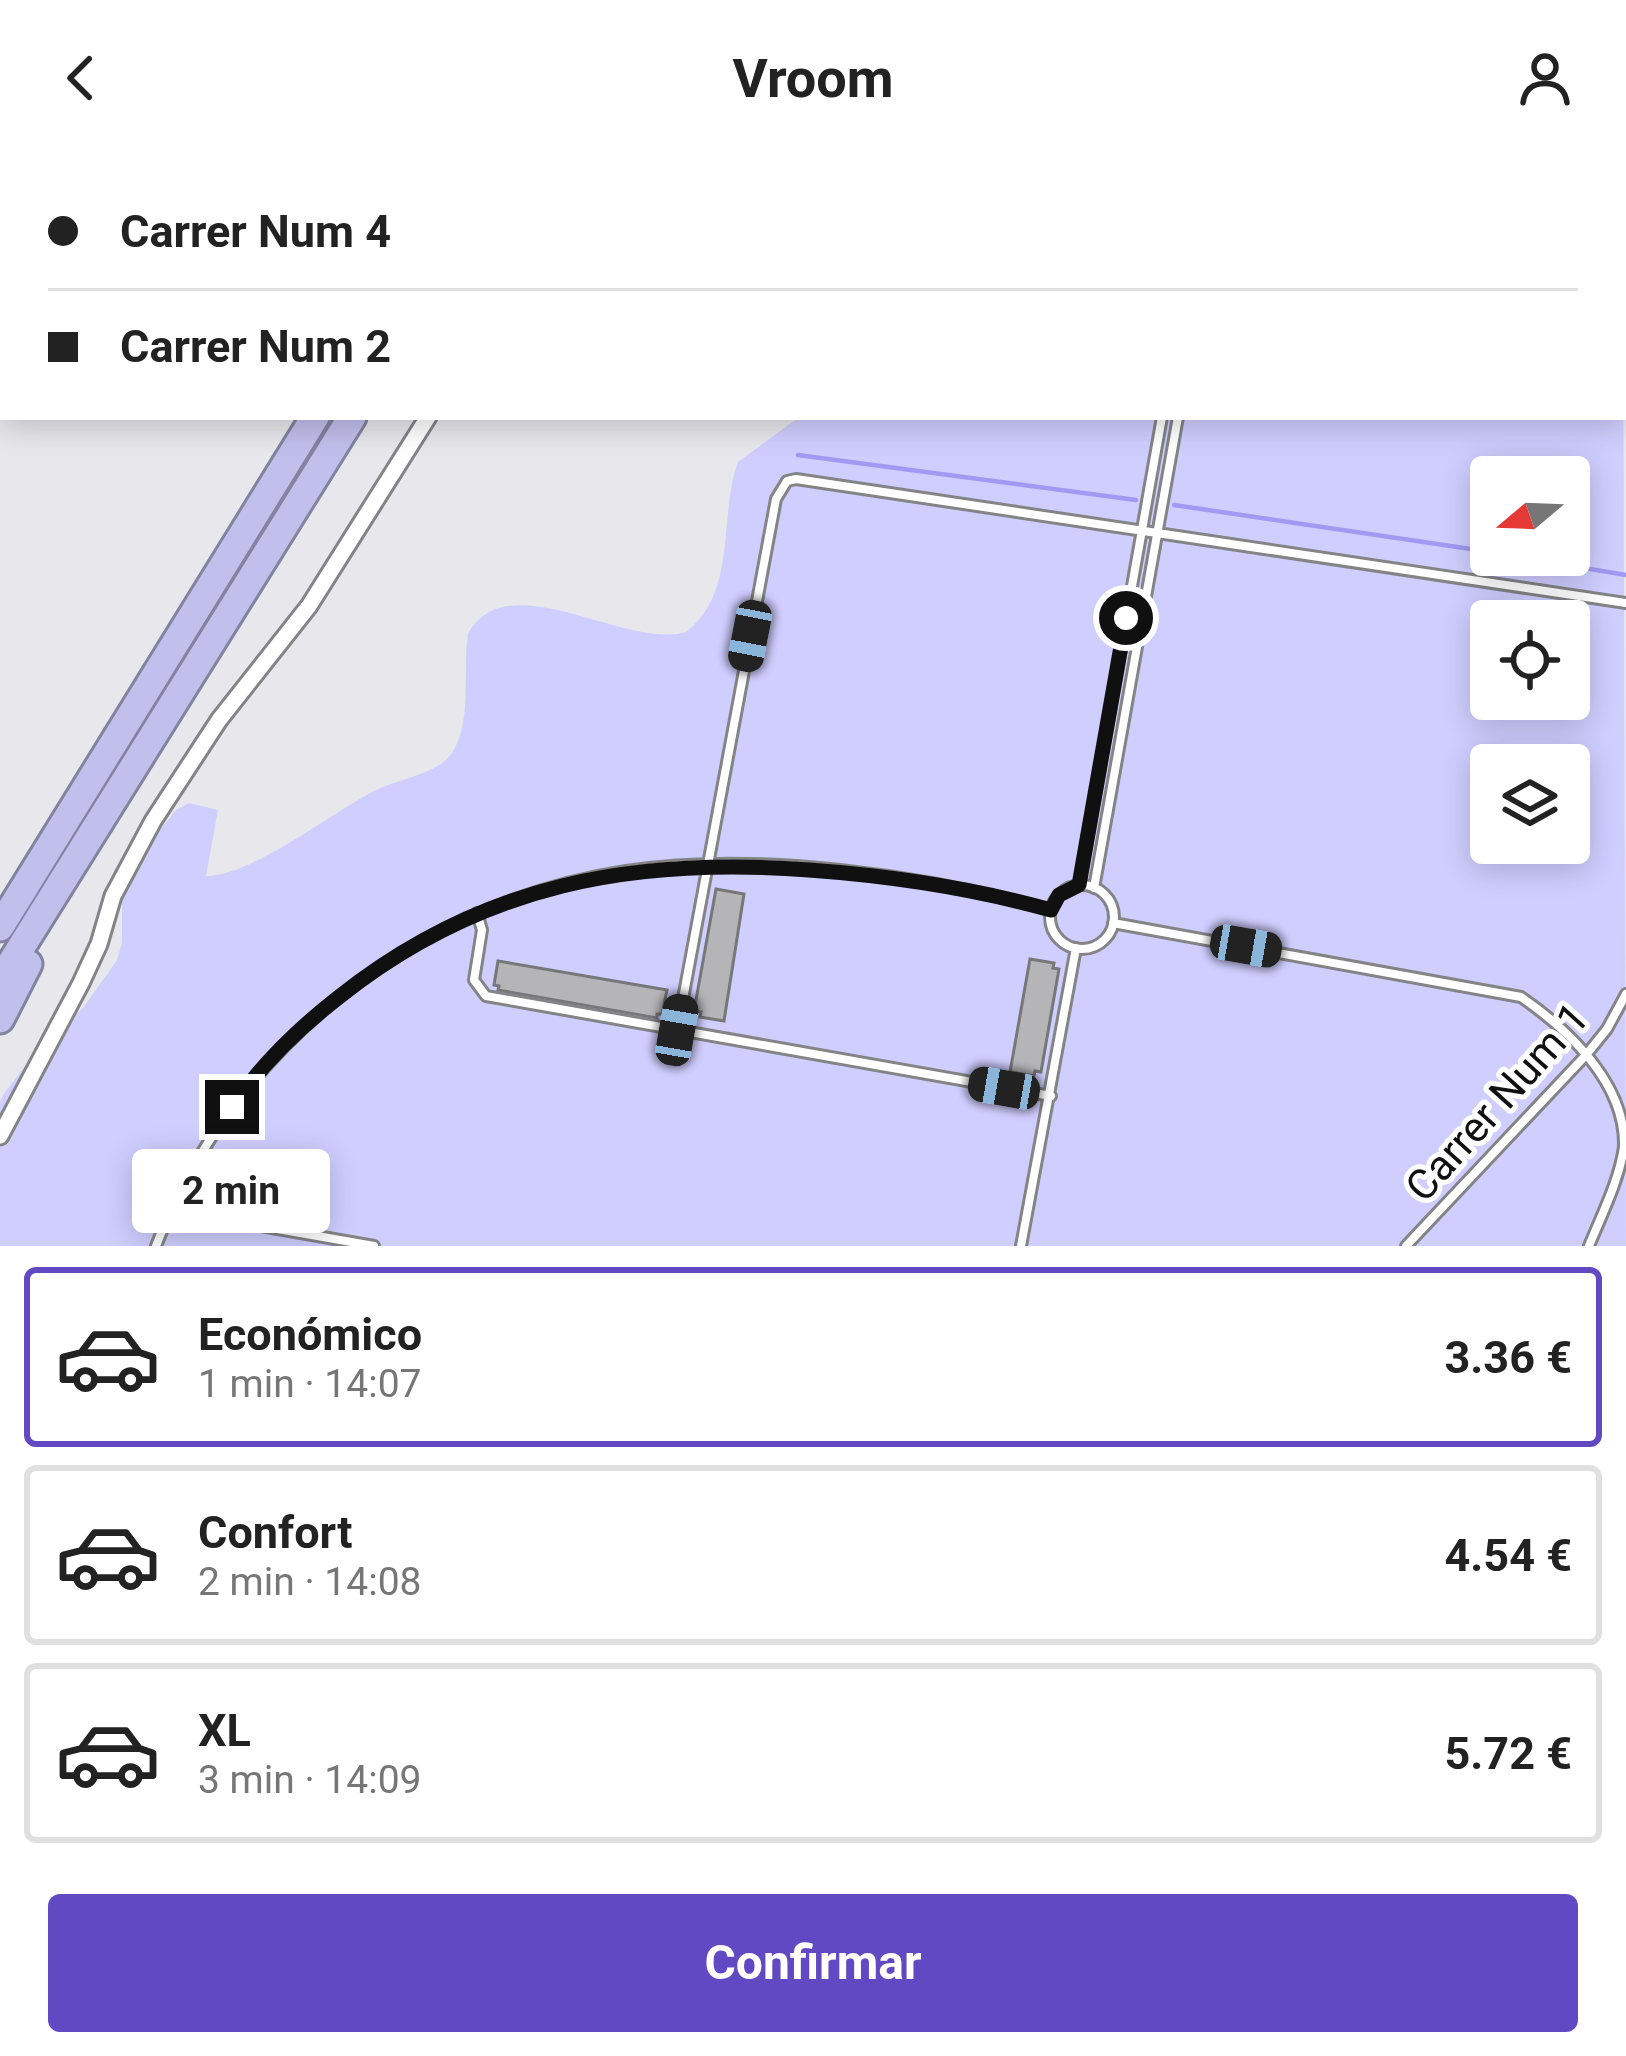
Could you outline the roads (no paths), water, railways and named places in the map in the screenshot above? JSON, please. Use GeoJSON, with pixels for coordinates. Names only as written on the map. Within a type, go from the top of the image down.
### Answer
{"type":"FeatureCollection","features":[{"type":"Feature","properties":{"kind":"highway"},"geometry":{"type":"LineString","coordinates":[[5,918],[313,420]]}},
{"type":"Feature","properties":{"kind":"highway"},"geometry":{"type":"LineString","coordinates":[[0,981],[350,420]]}},
{"type":"Feature","properties":{"kind":"highway"},"geometry":{"type":"LineString","coordinates":[[0,1019],[104,814]]}},
{"type":"Feature","properties":{"kind":"street"},"geometry":{"type":"LineString","coordinates":[[0,1136],[81,983],[113,896],[153,821],[219,720],[309,607],[426,420]]}},
{"type":"Feature","properties":{"kind":"lane"},"geometry":{"type":"LineString","coordinates":[[1079,885],[1161,420]]}},
{"type":"Feature","properties":{"kind":"lane"},"geometry":{"type":"LineString","coordinates":[[1094,888],[1177,420]]}},
{"type":"Feature","properties":{"kind":"lane"},"geometry":{"type":"LineString","coordinates":[[677,1030],[776,499],[787,481],[1626,603]]}},
{"type":"Feature","properties":{"kind":"lane"},"geometry":{"type":"LineString","coordinates":[[156,1246],[170,1210],[217,1127],[246,1086],[295,1034],[393,958],[477,913],[591,877],[667,866],[866,874],[978,892],[1051,910]]}},
{"type":"Feature","properties":{"kind":"lane"},"geometry":{"type":"LineString","coordinates":[[1079,885],[1094,888],[1111,904],[1113,922],[1102,942],[1076,948],[1055,934],[1051,910],[1059,895],[1079,885]]}},
{"type":"Feature","properties":{"kind":"lane"},"geometry":{"type":"LineString","coordinates":[[477,913],[482,930],[474,980],[481,993],[1051,1096]]}},
{"type":"Feature","properties":{"kind":"lane"},"geometry":{"type":"LineString","coordinates":[[1113,922],[1521,998],[1541,1011],[1610,1083],[1620,1104],[1624,1126],[1620,1164],[1589,1246]]}},
{"type":"Feature","properties":{"kind":"lane"},"geometry":{"type":"LineString","coordinates":[[1021,1246],[1076,948]]}},
{"type":"Feature","properties":{"kind":"lane","name":"Carrer Num 1"},"geometry":{"type":"LineString","coordinates":[[1406,1246],[1586,1055],[1626,994]]}},
{"type":"Feature","properties":{"kind":"lane"},"geometry":{"type":"LineString","coordinates":[[170,1210],[374,1246]]}},
{"type":"Feature","properties":{"kind":"waterway"},"geometry":{"type":"LineString","coordinates":[[798,455],[1136,500]]}},
{"type":"Feature","properties":{"kind":"waterway"},"geometry":{"type":"LineString","coordinates":[[1174,505],[1470,549]]}},
{"type":"Feature","properties":{"kind":"waterway"},"geometry":{"type":"LineString","coordinates":[[1590,569],[1626,575]]}}]}
